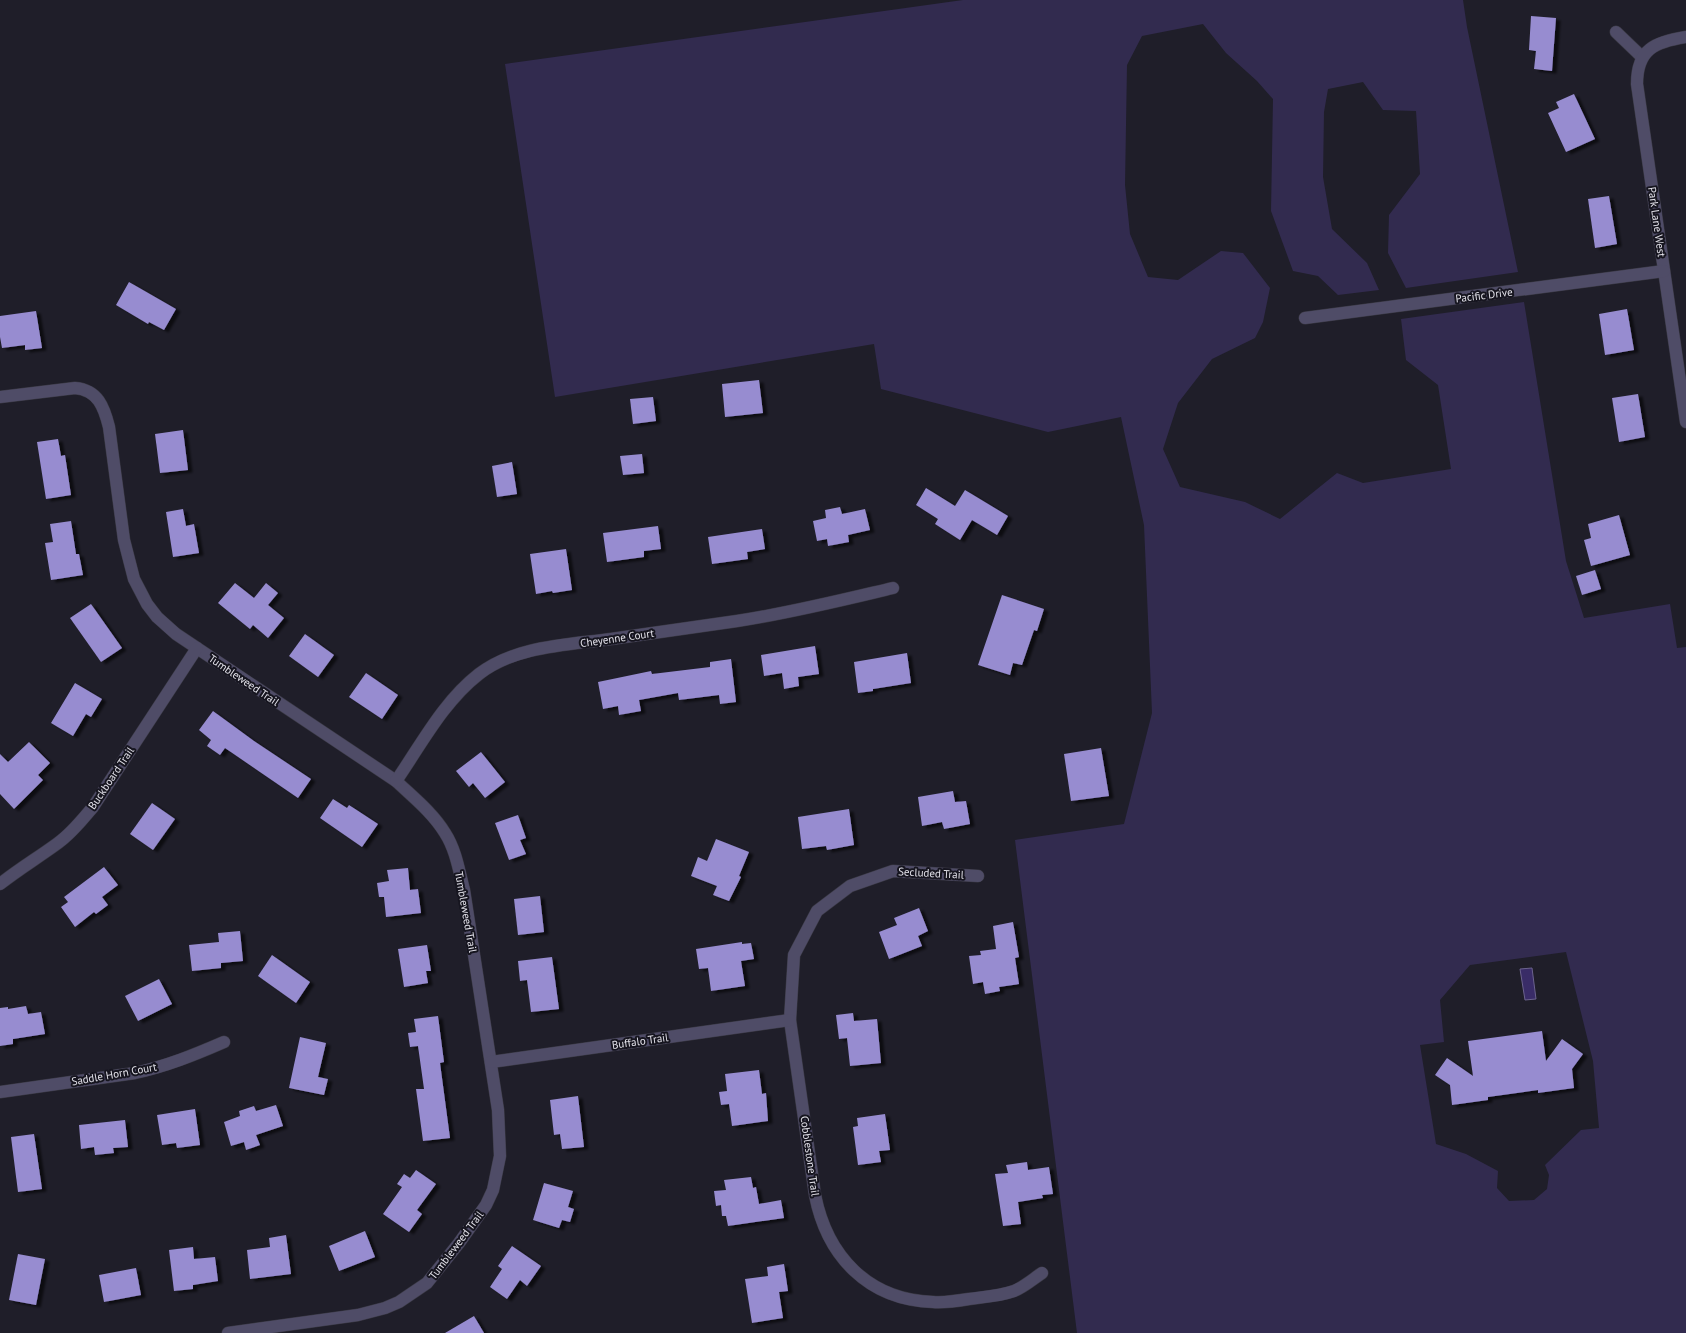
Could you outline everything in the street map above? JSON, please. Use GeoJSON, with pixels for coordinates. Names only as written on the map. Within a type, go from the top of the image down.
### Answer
{"type":"FeatureCollection","features":[{"type":"Feature","properties":{"kind":"street"},"geometry":{"type":"LineString","coordinates":[[1616,32],[1642,57],[1658,43],[1686,37]]}},
{"type":"Feature","properties":{"kind":"street","name":"Park Lane West"},"geometry":{"type":"LineString","coordinates":[[1642,57],[1637,70],[1637,84],[1686,422]]}},
{"type":"Feature","properties":{"kind":"street","name":"Pacific Drive"},"geometry":{"type":"LineString","coordinates":[[1305,318],[1664,271]]}},
{"type":"Feature","properties":{"kind":"street","name":"Tumbleweed Trail"},"geometry":{"type":"LineString","coordinates":[[0,397],[75,388],[94,393],[101,401],[109,427],[124,540],[134,579],[147,604],[157,617],[176,634],[396,781],[424,806],[446,834],[456,859],[464,890],[498,1110],[500,1138],[500,1156],[493,1190],[486,1205],[459,1243],[431,1277],[414,1293],[385,1308],[358,1315],[228,1333]]}},
{"type":"Feature","properties":{"kind":"street","name":"Cheyenne Court"},"geometry":{"type":"LineString","coordinates":[[396,781],[448,704],[461,690],[480,674],[497,663],[516,655],[551,647],[739,621],[798,610],[894,588]]}},
{"type":"Feature","properties":{"kind":"street","name":"Buckboard Trail"},"geometry":{"type":"LineString","coordinates":[[0,884],[16,871],[59,842],[78,825],[93,807],[197,648]]}},
{"type":"Feature","properties":{"kind":"street","name":"Secluded Trail"},"geometry":{"type":"LineString","coordinates":[[790,1020],[794,955],[818,911],[850,886],[893,871],[978,876]]}},
{"type":"Feature","properties":{"kind":"street","name":"Buffalo Trail"},"geometry":{"type":"LineString","coordinates":[[491,1062],[790,1020]]}},
{"type":"Feature","properties":{"kind":"street","name":"Cobblestone Trail"},"geometry":{"type":"LineString","coordinates":[[790,1020],[820,1213],[828,1236],[854,1272],[863,1279],[883,1290],[903,1298],[922,1302],[941,1302],[1008,1293],[1021,1288],[1042,1274]]}},
{"type":"Feature","properties":{"kind":"street","name":"Saddle Horn Court"},"geometry":{"type":"LineString","coordinates":[[0,1092],[152,1069],[186,1059],[224,1042]]}},
{"type":"Feature","properties":{"kind":"shaded area"},"geometry":{"type":"Polygon","coordinates":[[[963,0],[1463,0],[1467,27],[1518,272],[1406,288],[1388,253],[1389,215],[1420,174],[1416,111],[1383,110],[1363,82],[1328,89],[1324,112],[1323,177],[1332,229],[1367,263],[1379,290],[1338,295],[1318,276],[1293,271],[1271,211],[1273,99],[1257,81],[1226,53],[1203,24],[1142,36],[1127,65],[1125,185],[1130,234],[1148,277],[1178,280],[1221,251],[1243,253],[1270,288],[1263,322],[1255,338],[1212,359],[1178,403],[1163,449],[1180,487],[1245,502],[1280,519],[1337,473],[1363,483],[1451,469],[1438,385],[1406,360],[1401,319],[1524,302],[1566,561],[1584,618],[1670,604],[1677,648],[1686,647],[1686,1333],[1077,1333],[1015,840],[1124,824],[1152,713],[1144,525],[1121,417],[1048,432],[881,389],[874,344],[555,397],[505,64],[963,0]],[[1566,952],[1470,965],[1440,1000],[1444,1042],[1420,1045],[1436,1144],[1466,1154],[1498,1171],[1497,1188],[1509,1201],[1534,1200],[1547,1189],[1549,1175],[1545,1165],[1581,1130],[1599,1128],[1593,1061],[1566,952]]]}},
{"type":"Feature","properties":{"kind":"shaded area"},"geometry":{"type":"Polygon","coordinates":[[[1532,968],[1536,999],[1525,1000],[1520,969],[1532,968]]]}},
{"type":"Feature","properties":{"kind":"building"},"geometry":{"type":"Polygon","coordinates":[[[1531,16],[1556,18],[1552,71],[1534,69],[1536,51],[1529,50],[1531,16]]]}},
{"type":"Feature","properties":{"kind":"building"},"geometry":{"type":"Polygon","coordinates":[[[1574,94],[1595,139],[1566,152],[1548,113],[1559,108],[1556,102],[1574,94]]]}},
{"type":"Feature","properties":{"kind":"building"},"geometry":{"type":"Polygon","coordinates":[[[1609,196],[1617,244],[1595,248],[1588,199],[1609,196]]]}},
{"type":"Feature","properties":{"kind":"building"},"geometry":{"type":"Polygon","coordinates":[[[129,282],[176,309],[164,330],[149,322],[148,324],[116,305],[129,282]]]}},
{"type":"Feature","properties":{"kind":"building"},"geometry":{"type":"Polygon","coordinates":[[[1627,309],[1634,350],[1605,355],[1599,314],[1627,309]]]}},
{"type":"Feature","properties":{"kind":"building"},"geometry":{"type":"Polygon","coordinates":[[[36,311],[42,348],[25,350],[25,345],[2,348],[0,337],[0,316],[36,311]]]}},
{"type":"Feature","properties":{"kind":"building"},"geometry":{"type":"Polygon","coordinates":[[[759,380],[763,413],[725,417],[722,384],[759,380]]]}},
{"type":"Feature","properties":{"kind":"building"},"geometry":{"type":"Polygon","coordinates":[[[1638,394],[1645,437],[1619,442],[1612,398],[1638,394]]]}},
{"type":"Feature","properties":{"kind":"building"},"geometry":{"type":"Polygon","coordinates":[[[653,397],[656,421],[633,424],[630,399],[653,397]]]}},
{"type":"Feature","properties":{"kind":"building"},"geometry":{"type":"Polygon","coordinates":[[[183,430],[188,470],[160,473],[155,434],[183,430]]]}},
{"type":"Feature","properties":{"kind":"building"},"geometry":{"type":"Polygon","coordinates":[[[58,439],[61,456],[65,455],[71,495],[46,499],[37,442],[58,439]]]}},
{"type":"Feature","properties":{"kind":"building"},"geometry":{"type":"Polygon","coordinates":[[[642,454],[644,473],[623,475],[620,456],[642,454]]]}},
{"type":"Feature","properties":{"kind":"building"},"geometry":{"type":"Polygon","coordinates":[[[512,462],[517,494],[497,497],[492,466],[512,462]]]}},
{"type":"Feature","properties":{"kind":"building"},"geometry":{"type":"Polygon","coordinates":[[[926,488],[955,506],[965,490],[1008,516],[997,535],[972,520],[960,540],[935,524],[938,519],[916,505],[926,488]]]}},
{"type":"Feature","properties":{"kind":"building"},"geometry":{"type":"Polygon","coordinates":[[[840,507],[842,514],[865,509],[870,530],[848,535],[849,542],[828,546],[827,539],[817,541],[813,521],[826,518],[825,510],[840,507]]]}},
{"type":"Feature","properties":{"kind":"building"},"geometry":{"type":"Polygon","coordinates":[[[183,509],[186,526],[194,524],[199,553],[173,557],[166,512],[183,509]]]}},
{"type":"Feature","properties":{"kind":"building"},"geometry":{"type":"Polygon","coordinates":[[[1619,515],[1630,555],[1591,566],[1584,540],[1591,538],[1588,524],[1619,515]]]}},
{"type":"Feature","properties":{"kind":"building"},"geometry":{"type":"Polygon","coordinates":[[[71,521],[76,554],[79,554],[83,575],[51,580],[45,543],[53,542],[50,524],[71,521]]]}},
{"type":"Feature","properties":{"kind":"building"},"geometry":{"type":"Polygon","coordinates":[[[658,526],[661,549],[644,551],[644,557],[607,562],[603,533],[658,526]]]}},
{"type":"Feature","properties":{"kind":"building"},"geometry":{"type":"Polygon","coordinates":[[[762,529],[765,549],[747,552],[748,559],[712,564],[708,537],[762,529]]]}},
{"type":"Feature","properties":{"kind":"building"},"geometry":{"type":"Polygon","coordinates":[[[566,549],[572,590],[553,593],[552,591],[536,594],[530,554],[566,549]]]}},
{"type":"Feature","properties":{"kind":"building"},"geometry":{"type":"Polygon","coordinates":[[[1595,570],[1601,589],[1582,595],[1576,576],[1595,570]]]}},
{"type":"Feature","properties":{"kind":"building"},"geometry":{"type":"Polygon","coordinates":[[[235,583],[254,598],[266,583],[278,593],[268,605],[284,618],[268,638],[253,625],[250,629],[218,603],[235,583]]]}},
{"type":"Feature","properties":{"kind":"building"},"geometry":{"type":"Polygon","coordinates":[[[1002,595],[1044,609],[1037,631],[1034,630],[1022,665],[1013,663],[1010,675],[978,665],[1002,595]]]}},
{"type":"Feature","properties":{"kind":"building"},"geometry":{"type":"Polygon","coordinates":[[[91,604],[122,648],[101,662],[70,618],[91,604]]]}},
{"type":"Feature","properties":{"kind":"building"},"geometry":{"type":"Polygon","coordinates":[[[305,634],[334,655],[318,677],[289,656],[305,634]]]}},
{"type":"Feature","properties":{"kind":"building"},"geometry":{"type":"Polygon","coordinates":[[[815,646],[819,674],[798,677],[799,686],[784,689],[782,673],[764,676],[761,655],[815,646]]]}},
{"type":"Feature","properties":{"kind":"building"},"geometry":{"type":"Polygon","coordinates":[[[907,653],[911,683],[858,693],[854,662],[907,653]]]}},
{"type":"Feature","properties":{"kind":"building"},"geometry":{"type":"Polygon","coordinates":[[[731,659],[736,702],[720,704],[719,695],[679,700],[678,693],[639,700],[641,711],[619,715],[618,706],[603,709],[598,682],[651,671],[652,674],[710,667],[710,662],[731,659]]]}},
{"type":"Feature","properties":{"kind":"building"},"geometry":{"type":"Polygon","coordinates":[[[366,673],[398,695],[382,719],[349,697],[366,673]]]}},
{"type":"Feature","properties":{"kind":"building"},"geometry":{"type":"Polygon","coordinates":[[[75,683],[102,699],[91,717],[86,714],[73,736],[51,723],[75,683]]]}},
{"type":"Feature","properties":{"kind":"building"},"geometry":{"type":"Polygon","coordinates":[[[213,711],[254,741],[311,779],[298,798],[225,748],[220,755],[207,746],[211,740],[199,730],[213,711]]]}},
{"type":"Feature","properties":{"kind":"building"},"geometry":{"type":"Polygon","coordinates":[[[29,742],[50,763],[38,775],[43,780],[14,809],[0,794],[0,754],[8,762],[29,742]]]}},
{"type":"Feature","properties":{"kind":"building"},"geometry":{"type":"Polygon","coordinates":[[[1101,748],[1109,796],[1071,801],[1064,754],[1101,748]]]}},
{"type":"Feature","properties":{"kind":"building"},"geometry":{"type":"Polygon","coordinates":[[[481,752],[505,782],[485,798],[473,783],[469,787],[456,771],[481,752]]]}},
{"type":"Feature","properties":{"kind":"building"},"geometry":{"type":"Polygon","coordinates":[[[953,791],[955,802],[966,801],[970,824],[944,829],[942,822],[922,826],[918,797],[953,791]]]}},
{"type":"Feature","properties":{"kind":"building"},"geometry":{"type":"Polygon","coordinates":[[[333,799],[347,808],[349,805],[378,824],[362,847],[320,818],[333,799]]]}},
{"type":"Feature","properties":{"kind":"building"},"geometry":{"type":"Polygon","coordinates":[[[152,803],[175,819],[153,850],[130,834],[152,803]]]}},
{"type":"Feature","properties":{"kind":"building"},"geometry":{"type":"Polygon","coordinates":[[[849,809],[854,845],[827,850],[826,846],[802,849],[798,817],[849,809]]]}},
{"type":"Feature","properties":{"kind":"building"},"geometry":{"type":"Polygon","coordinates":[[[518,815],[526,838],[520,840],[526,854],[509,860],[495,823],[518,815]]]}},
{"type":"Feature","properties":{"kind":"building"},"geometry":{"type":"Polygon","coordinates":[[[716,839],[749,852],[739,876],[741,877],[729,901],[713,895],[717,886],[691,876],[698,857],[707,861],[716,839]]]}},
{"type":"Feature","properties":{"kind":"building"},"geometry":{"type":"Polygon","coordinates":[[[104,867],[118,885],[102,897],[108,905],[96,914],[94,912],[75,927],[61,907],[68,902],[64,897],[104,867]]]}},
{"type":"Feature","properties":{"kind":"building"},"geometry":{"type":"Polygon","coordinates":[[[408,868],[410,890],[418,889],[421,913],[386,917],[384,897],[379,897],[377,883],[389,881],[387,870],[408,868]]]}},
{"type":"Feature","properties":{"kind":"building"},"geometry":{"type":"Polygon","coordinates":[[[540,896],[544,932],[518,935],[514,899],[540,896]]]}},
{"type":"Feature","properties":{"kind":"building"},"geometry":{"type":"Polygon","coordinates":[[[919,908],[928,931],[918,936],[922,946],[889,959],[879,932],[897,925],[894,918],[919,908]]]}},
{"type":"Feature","properties":{"kind":"building"},"geometry":{"type":"Polygon","coordinates":[[[1013,922],[1019,957],[1015,958],[1019,984],[999,987],[1000,991],[985,994],[983,982],[973,984],[969,956],[981,955],[980,951],[996,949],[993,926],[1013,922]]]}},
{"type":"Feature","properties":{"kind":"building"},"geometry":{"type":"Polygon","coordinates":[[[240,931],[243,961],[221,963],[221,968],[192,971],[189,945],[219,942],[218,933],[240,931]]]}},
{"type":"Feature","properties":{"kind":"building"},"geometry":{"type":"Polygon","coordinates":[[[742,942],[742,944],[751,943],[754,959],[741,961],[745,986],[711,991],[708,968],[699,969],[696,949],[742,942]]]}},
{"type":"Feature","properties":{"kind":"building"},"geometry":{"type":"Polygon","coordinates":[[[427,945],[431,971],[426,971],[428,983],[404,987],[398,949],[427,945]]]}},
{"type":"Feature","properties":{"kind":"building"},"geometry":{"type":"Polygon","coordinates":[[[272,955],[310,982],[296,1003],[258,976],[272,955]]]}},
{"type":"Feature","properties":{"kind":"building"},"geometry":{"type":"Polygon","coordinates":[[[552,957],[559,1009],[531,1012],[527,980],[520,981],[518,961],[552,957]]]}},
{"type":"Feature","properties":{"kind":"building"},"geometry":{"type":"Polygon","coordinates":[[[159,979],[172,1004],[138,1021],[125,996],[159,979]]]}},
{"type":"Feature","properties":{"kind":"building"},"geometry":{"type":"Polygon","coordinates":[[[26,1006],[28,1014],[41,1012],[45,1034],[13,1039],[13,1044],[0,1046],[0,1008],[8,1007],[8,1009],[26,1006]]]}},
{"type":"Feature","properties":{"kind":"building"},"geometry":{"type":"Polygon","coordinates":[[[853,1013],[854,1021],[877,1019],[881,1063],[850,1066],[847,1038],[839,1039],[836,1015],[853,1013]]]}},
{"type":"Feature","properties":{"kind":"building"},"geometry":{"type":"Polygon","coordinates":[[[438,1016],[444,1062],[440,1063],[450,1138],[423,1141],[416,1089],[424,1089],[418,1046],[410,1047],[408,1033],[416,1032],[414,1019],[438,1016]]]}},
{"type":"Feature","properties":{"kind":"building"},"geometry":{"type":"Polygon","coordinates":[[[1542,1031],[1546,1061],[1562,1039],[1583,1054],[1572,1069],[1574,1088],[1538,1093],[1538,1090],[1488,1097],[1488,1100],[1452,1105],[1450,1085],[1435,1075],[1447,1058],[1473,1076],[1468,1041],[1542,1031]]]}},
{"type":"Feature","properties":{"kind":"building"},"geometry":{"type":"Polygon","coordinates":[[[300,1037],[326,1043],[318,1077],[328,1079],[324,1095],[289,1088],[300,1037]]]}},
{"type":"Feature","properties":{"kind":"building"},"geometry":{"type":"Polygon","coordinates":[[[759,1070],[762,1094],[766,1093],[768,1121],[732,1126],[729,1104],[721,1105],[719,1092],[727,1091],[725,1074],[759,1070]]]}},
{"type":"Feature","properties":{"kind":"building"},"geometry":{"type":"Polygon","coordinates":[[[578,1096],[584,1147],[562,1149],[560,1134],[554,1135],[550,1100],[578,1096]]]}},
{"type":"Feature","properties":{"kind":"building"},"geometry":{"type":"Polygon","coordinates":[[[276,1105],[283,1126],[256,1135],[260,1145],[246,1150],[244,1142],[231,1146],[224,1122],[240,1116],[239,1111],[254,1106],[256,1111],[276,1105]]]}},
{"type":"Feature","properties":{"kind":"building"},"geometry":{"type":"Polygon","coordinates":[[[195,1109],[200,1145],[177,1148],[176,1143],[162,1145],[157,1115],[195,1109]]]}},
{"type":"Feature","properties":{"kind":"building"},"geometry":{"type":"Polygon","coordinates":[[[885,1114],[890,1150],[879,1151],[881,1162],[858,1165],[853,1127],[858,1126],[857,1118],[885,1114]]]}},
{"type":"Feature","properties":{"kind":"building"},"geometry":{"type":"Polygon","coordinates":[[[125,1120],[128,1147],[113,1148],[114,1153],[95,1155],[94,1147],[81,1149],[79,1125],[125,1120]]]}},
{"type":"Feature","properties":{"kind":"building"},"geometry":{"type":"Polygon","coordinates":[[[34,1134],[42,1189],[18,1192],[11,1137],[34,1134]]]}},
{"type":"Feature","properties":{"kind":"building"},"geometry":{"type":"Polygon","coordinates":[[[1027,1162],[1028,1170],[1049,1167],[1053,1194],[1042,1195],[1043,1198],[1018,1202],[1021,1224],[1003,1226],[995,1174],[1008,1173],[1006,1165],[1027,1162]]]}},
{"type":"Feature","properties":{"kind":"building"},"geometry":{"type":"Polygon","coordinates":[[[416,1170],[436,1184],[417,1210],[422,1214],[409,1232],[383,1214],[402,1187],[397,1184],[404,1174],[410,1178],[416,1170]]]}},
{"type":"Feature","properties":{"kind":"building"},"geometry":{"type":"Polygon","coordinates":[[[751,1177],[753,1188],[756,1187],[759,1204],[781,1200],[784,1218],[728,1226],[726,1216],[722,1216],[721,1205],[716,1206],[714,1191],[726,1190],[724,1180],[751,1177]]]}},
{"type":"Feature","properties":{"kind":"building"},"geometry":{"type":"Polygon","coordinates":[[[544,1183],[573,1191],[568,1207],[574,1209],[570,1222],[562,1220],[559,1228],[533,1220],[544,1183]]]}},
{"type":"Feature","properties":{"kind":"building"},"geometry":{"type":"Polygon","coordinates":[[[365,1231],[375,1257],[339,1271],[329,1246],[365,1231]]]}},
{"type":"Feature","properties":{"kind":"building"},"geometry":{"type":"Polygon","coordinates":[[[286,1235],[291,1274],[250,1279],[247,1250],[270,1247],[269,1238],[286,1235]]]}},
{"type":"Feature","properties":{"kind":"building"},"geometry":{"type":"Polygon","coordinates":[[[512,1246],[541,1266],[527,1286],[520,1280],[507,1299],[490,1287],[502,1269],[498,1266],[512,1246]]]}},
{"type":"Feature","properties":{"kind":"building"},"geometry":{"type":"Polygon","coordinates":[[[193,1247],[194,1259],[215,1257],[218,1281],[193,1285],[193,1289],[174,1291],[169,1250],[193,1247]]]}},
{"type":"Feature","properties":{"kind":"building"},"geometry":{"type":"Polygon","coordinates":[[[18,1254],[45,1259],[36,1305],[9,1300],[18,1254]]]}},
{"type":"Feature","properties":{"kind":"building"},"geometry":{"type":"Polygon","coordinates":[[[784,1264],[788,1291],[779,1292],[783,1318],[752,1323],[745,1279],[768,1276],[767,1267],[784,1264]]]}},
{"type":"Feature","properties":{"kind":"building"},"geometry":{"type":"Polygon","coordinates":[[[136,1268],[141,1295],[104,1302],[99,1275],[136,1268]]]}},
{"type":"Feature","properties":{"kind":"building"},"geometry":{"type":"Polygon","coordinates":[[[474,1316],[484,1333],[445,1333],[474,1316]]]}}]}
